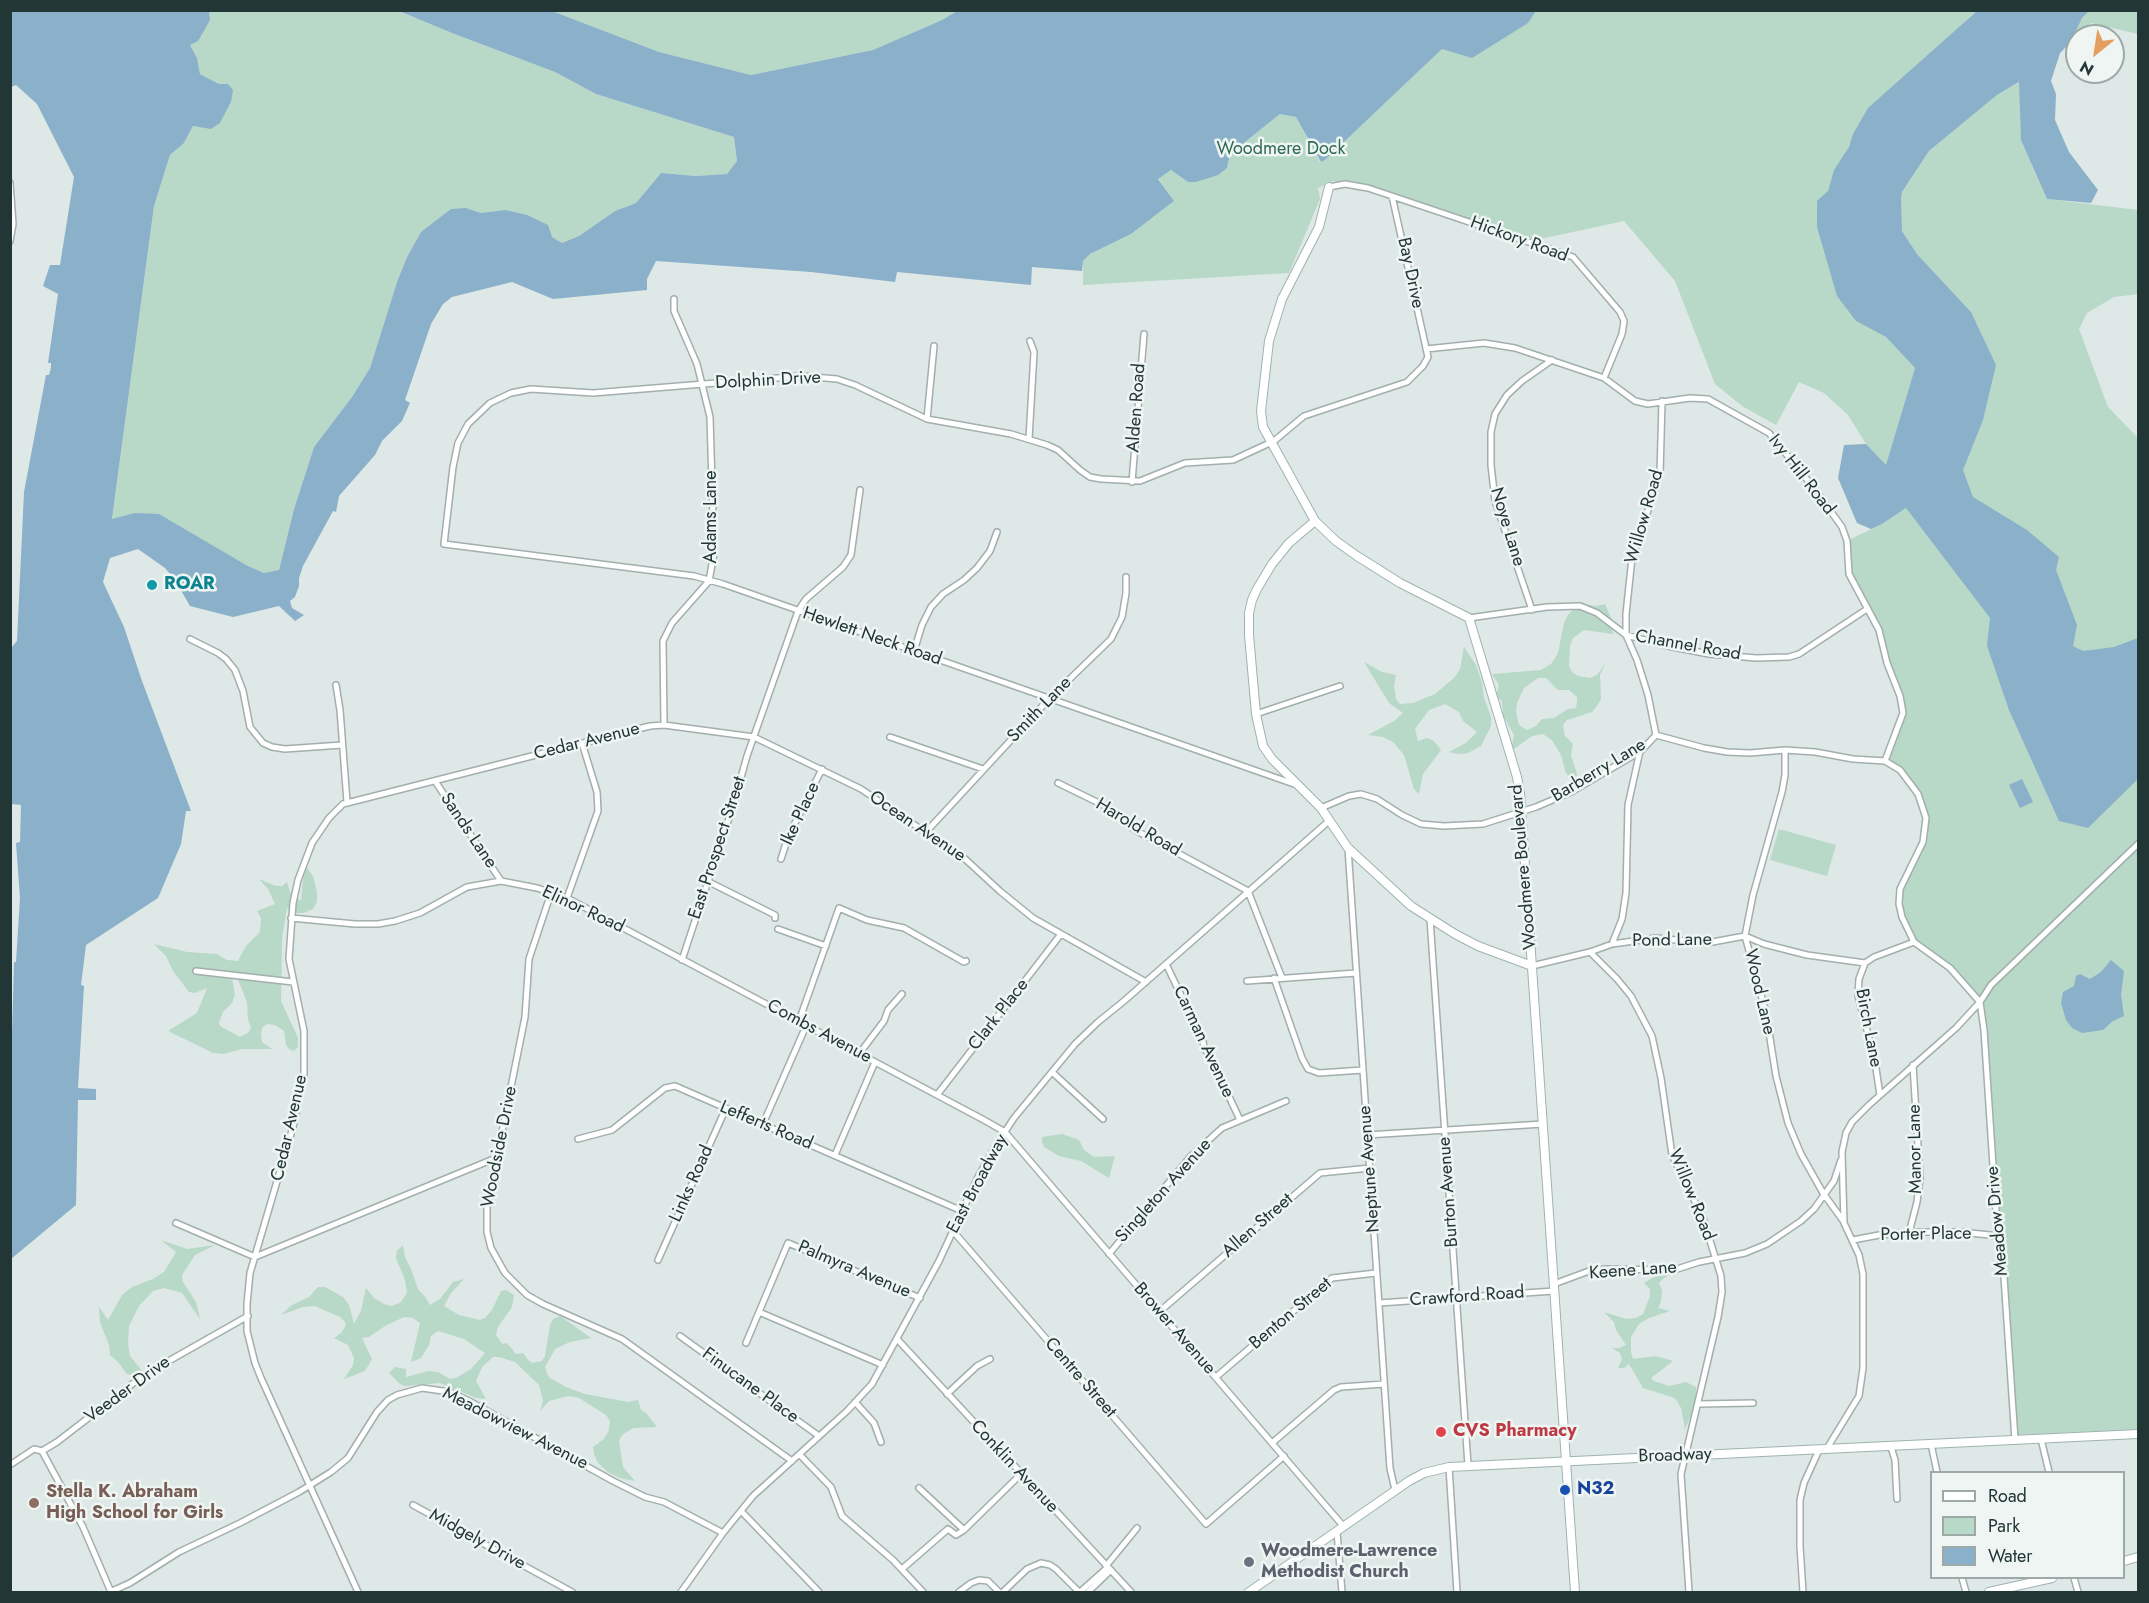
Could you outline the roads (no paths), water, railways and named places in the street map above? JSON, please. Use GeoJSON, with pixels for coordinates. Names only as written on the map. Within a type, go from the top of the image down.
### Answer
{"type":"FeatureCollection","features":[{"type":"Feature","properties":{"kind":"street"},"geometry":{"type":"LineString","coordinates":[[10,183],[13,224],[10,241]]}},
{"type":"Feature","properties":{"kind":"street","name":"Hickory Road"},"geometry":{"type":"LineString","coordinates":[[1329,187],[1340,184],[1352,185],[1392,196],[1573,257],[1620,312],[1624,321],[1622,334],[1604,378]]}},
{"type":"Feature","properties":{"kind":"street"},"geometry":{"type":"LineString","coordinates":[[1329,187],[1319,227],[1282,299],[1269,341],[1261,411],[1263,427],[1315,521],[1336,541],[1411,588],[1468,618]]}},
{"type":"Feature","properties":{"kind":"street","name":"Bay Drive"},"geometry":{"type":"LineString","coordinates":[[1392,196],[1426,349]]}},
{"type":"Feature","properties":{"kind":"street","name":"Adams Lane"},"geometry":{"type":"LineString","coordinates":[[664,725],[663,641],[672,623],[710,581],[714,553],[710,417],[703,384],[689,343],[674,311],[674,299]]}},
{"type":"Feature","properties":{"kind":"street","name":"Alden Road"},"geometry":{"type":"LineString","coordinates":[[1132,482],[1144,334]]}},
{"type":"Feature","properties":{"kind":"street"},"geometry":{"type":"LineString","coordinates":[[1029,439],[1034,352],[1030,341]]}},
{"type":"Feature","properties":{"kind":"street","name":"Ivy Hill Road"},"geometry":{"type":"LineString","coordinates":[[1426,349],[1484,343],[1515,348],[1604,378],[1635,401],[1648,404],[1690,398],[1708,399],[1750,421],[1776,438],[1842,527],[1847,541],[1849,574],[1879,630],[1887,663],[1903,706],[1901,721],[1885,761]]}},
{"type":"Feature","properties":{"kind":"street"},"geometry":{"type":"LineString","coordinates":[[927,418],[934,346]]}},
{"type":"Feature","properties":{"kind":"street"},"geometry":{"type":"LineString","coordinates":[[1270,443],[1286,433],[1295,422],[1304,416],[1407,382],[1423,366],[1428,357],[1426,349]]}},
{"type":"Feature","properties":{"kind":"street","name":"Noye Lane"},"geometry":{"type":"LineString","coordinates":[[1533,610],[1496,501],[1491,465],[1491,432],[1495,414],[1507,395],[1522,381],[1552,360]]}},
{"type":"Feature","properties":{"kind":"street","name":"Dolphin Drive"},"geometry":{"type":"LineString","coordinates":[[445,533],[458,443],[468,424],[490,403],[511,393],[531,389],[593,393],[785,377],[829,377],[855,385],[927,418],[1029,439],[1058,450],[1090,477],[1132,482],[1146,479],[1185,463],[1233,460],[1270,443]]}},
{"type":"Feature","properties":{"kind":"street","name":"Willow Road"},"geometry":{"type":"LineString","coordinates":[[1656,735],[1648,695],[1626,635],[1632,558],[1660,474],[1662,401]]}},
{"type":"Feature","properties":{"kind":"street"},"geometry":{"type":"LineString","coordinates":[[798,611],[806,599],[843,567],[852,555],[860,490]]}},
{"type":"Feature","properties":{"kind":"street"},"geometry":{"type":"LineString","coordinates":[[1315,521],[1289,543],[1272,564],[1252,600],[1249,634],[1256,714],[1263,746],[1272,759],[1321,808],[1348,848],[1403,899],[1430,919],[1478,946],[1532,966]]}},
{"type":"Feature","properties":{"kind":"street"},"geometry":{"type":"LineString","coordinates":[[914,651],[922,625],[931,607],[943,594],[977,568],[990,551],[997,532]]}},
{"type":"Feature","properties":{"kind":"street","name":"Hewlett Neck Road"},"geometry":{"type":"LineString","coordinates":[[445,533],[444,544],[694,576],[1298,785]]}},
{"type":"Feature","properties":{"kind":"street","name":"Smith Lane"},"geometry":{"type":"LineString","coordinates":[[926,832],[1050,698],[1102,648],[1118,628],[1125,602],[1126,577]]}},
{"type":"Feature","properties":{"kind":"street","name":"Channel Road"},"geometry":{"type":"LineString","coordinates":[[1468,618],[1580,606],[1597,613],[1626,635],[1709,654],[1756,658],[1789,657],[1806,651],[1868,609]]}},
{"type":"Feature","properties":{"kind":"street","name":"East Prospect Street"},"geometry":{"type":"LineString","coordinates":[[682,960],[754,737],[798,611]]}},
{"type":"Feature","properties":{"kind":"street","name":"Woodmere Boulevard"},"geometry":{"type":"LineString","coordinates":[[1468,618],[1517,777],[1521,812],[1575,1593]]}},
{"type":"Feature","properties":{"kind":"street"},"geometry":{"type":"LineString","coordinates":[[189,639],[218,653],[236,670],[250,727],[256,736],[272,747],[285,749],[342,745]]}},
{"type":"Feature","properties":{"kind":"street"},"geometry":{"type":"LineString","coordinates":[[336,685],[347,802]]}},
{"type":"Feature","properties":{"kind":"street"},"geometry":{"type":"LineString","coordinates":[[1256,714],[1340,686]]}},
{"type":"Feature","properties":{"kind":"street","name":"Ocean Avenue"},"geometry":{"type":"LineString","coordinates":[[664,725],[754,737],[861,789],[964,858],[1023,911],[1146,982]]}},
{"type":"Feature","properties":{"kind":"street","name":"Cedar Avenue"},"geometry":{"type":"LineString","coordinates":[[358,1593],[255,1363],[248,1338],[247,1293],[255,1257],[293,1127],[304,1074],[304,1031],[289,959],[291,918],[298,880],[312,843],[328,818],[347,802],[650,726],[664,725]]}},
{"type":"Feature","properties":{"kind":"street","name":"Barberry Lane"},"geometry":{"type":"LineString","coordinates":[[1321,808],[1349,796],[1368,795],[1421,824],[1444,826],[1483,824],[1571,792],[1641,751],[1656,735],[1727,752],[1785,750],[1885,761]]}},
{"type":"Feature","properties":{"kind":"street"},"geometry":{"type":"LineString","coordinates":[[890,737],[983,770]]}},
{"type":"Feature","properties":{"kind":"street"},"geometry":{"type":"LineString","coordinates":[[567,898],[598,811],[597,792],[582,743]]}},
{"type":"Feature","properties":{"kind":"street","name":"Wood Lane"},"geometry":{"type":"LineString","coordinates":[[1785,750],[1782,792],[1753,895],[1745,936],[1766,1013],[1776,1076],[1788,1123],[1801,1154],[1825,1196],[1845,1223]]}},
{"type":"Feature","properties":{"kind":"street"},"geometry":{"type":"LineString","coordinates":[[1612,944],[1622,919],[1626,893],[1628,805],[1641,751]]}},
{"type":"Feature","properties":{"kind":"street"},"geometry":{"type":"LineString","coordinates":[[1885,761],[1900,770],[1912,785],[1922,801],[1926,818],[1923,842],[1903,881],[1899,895],[1902,917],[1914,942],[1950,969],[1980,1002]]}},
{"type":"Feature","properties":{"kind":"street","name":"Ike Place"},"geometry":{"type":"LineString","coordinates":[[781,859],[788,837],[822,769]]}},
{"type":"Feature","properties":{"kind":"street","name":"Sands Lane"},"geometry":{"type":"LineString","coordinates":[[435,781],[501,881]]}},
{"type":"Feature","properties":{"kind":"street","name":"Harold Road"},"geometry":{"type":"LineString","coordinates":[[1058,783],[1105,806],[1136,830],[1248,891]]}},
{"type":"Feature","properties":{"kind":"street","name":"East Broadway"},"geometry":{"type":"LineString","coordinates":[[681,1593],[723,1533],[753,1496],[801,1455],[872,1384],[920,1298],[985,1164],[1014,1118],[1075,1044],[1330,820]]}},
{"type":"Feature","properties":{"kind":"street","name":"Keene Lane"},"geometry":{"type":"LineString","coordinates":[[1554,1287],[1589,1271],[1618,1268],[1674,1270],[1699,1262],[1745,1253],[1780,1236],[1806,1217],[1825,1196],[1838,1172],[1846,1133],[1852,1122],[1956,1028],[1980,1002],[1991,985],[2139,844]]}},
{"type":"Feature","properties":{"kind":"street","name":"Neptune Avenue"},"geometry":{"type":"LineString","coordinates":[[1348,848],[1390,1468],[1395,1490]]}},
{"type":"Feature","properties":{"kind":"street","name":"Elinor Road"},"geometry":{"type":"LineString","coordinates":[[291,918],[355,924],[395,921],[420,913],[467,887],[501,881],[524,884],[567,898],[633,933]]}},
{"type":"Feature","properties":{"kind":"street"},"geometry":{"type":"LineString","coordinates":[[708,881],[775,915],[775,918]]}},
{"type":"Feature","properties":{"kind":"street"},"geometry":{"type":"LineString","coordinates":[[1248,891],[1282,978]]}},
{"type":"Feature","properties":{"kind":"street","name":"Woodside Drive"},"geometry":{"type":"LineString","coordinates":[[551,893],[529,959],[525,1017],[487,1208],[487,1232],[491,1248],[498,1264],[527,1294],[543,1304],[622,1338],[792,1461]]}},
{"type":"Feature","properties":{"kind":"street"},"geometry":{"type":"LineString","coordinates":[[799,1021],[839,908],[867,920],[904,928],[966,961]]}},
{"type":"Feature","properties":{"kind":"street","name":"Burton Avenue"},"geometry":{"type":"LineString","coordinates":[[1430,919],[1468,1465]]}},
{"type":"Feature","properties":{"kind":"street"},"geometry":{"type":"LineString","coordinates":[[778,929],[826,946]]}},
{"type":"Feature","properties":{"kind":"street","name":"Combs Avenue"},"geometry":{"type":"LineString","coordinates":[[633,933],[1005,1132]]}},
{"type":"Feature","properties":{"kind":"street","name":"Clark Place"},"geometry":{"type":"LineString","coordinates":[[937,1095],[1061,934]]}},
{"type":"Feature","properties":{"kind":"street"},"geometry":{"type":"LineString","coordinates":[[1745,936],[1764,944],[1808,955],[1865,963],[1874,957],[1914,942]]}},
{"type":"Feature","properties":{"kind":"street","name":"Pond Lane"},"geometry":{"type":"LineString","coordinates":[[1532,966],[1590,952],[1612,944],[1664,938],[1707,943],[1745,936]]}},
{"type":"Feature","properties":{"kind":"street","name":"Willow Road"},"geometry":{"type":"LineString","coordinates":[[1590,952],[1617,979],[1630,996],[1652,1036],[1661,1078],[1672,1155],[1703,1218],[1721,1276],[1722,1292],[1718,1317],[1681,1474],[1689,1593]]}},
{"type":"Feature","properties":{"kind":"street","name":"Birch Lane"},"geometry":{"type":"LineString","coordinates":[[1865,963],[1858,979],[1858,995],[1875,1062],[1880,1095]]}},
{"type":"Feature","properties":{"kind":"street","name":"Carman Avenue"},"geometry":{"type":"LineString","coordinates":[[1166,964],[1240,1120]]}},
{"type":"Feature","properties":{"kind":"street"},"geometry":{"type":"LineString","coordinates":[[196,971],[293,982]]}},
{"type":"Feature","properties":{"kind":"street"},"geometry":{"type":"LineString","coordinates":[[1247,981],[1356,973]]}},
{"type":"Feature","properties":{"kind":"street"},"geometry":{"type":"LineString","coordinates":[[1274,978],[1308,1069],[1319,1072],[1363,1070]]}},
{"type":"Feature","properties":{"kind":"street"},"geometry":{"type":"LineString","coordinates":[[859,1054],[884,1022],[888,1010],[902,994]]}},
{"type":"Feature","properties":{"kind":"street","name":"Meadow Drive"},"geometry":{"type":"LineString","coordinates":[[1980,1002],[2004,1277],[2015,1440]]}},
{"type":"Feature","properties":{"kind":"street"},"geometry":{"type":"LineString","coordinates":[[763,1124],[807,1026]]}},
{"type":"Feature","properties":{"kind":"street"},"geometry":{"type":"LineString","coordinates":[[835,1155],[875,1062]]}},
{"type":"Feature","properties":{"kind":"street","name":"Manor Lane"},"geometry":{"type":"LineString","coordinates":[[1909,1233],[1920,1178],[1913,1065]]}},
{"type":"Feature","properties":{"kind":"street"},"geometry":{"type":"LineString","coordinates":[[1052,1072],[1103,1119]]}},
{"type":"Feature","properties":{"kind":"street","name":"Lefferts Road"},"geometry":{"type":"LineString","coordinates":[[578,1139],[612,1130],[669,1086],[675,1086],[962,1211]]}},
{"type":"Feature","properties":{"kind":"street","name":"Singleton Avenue"},"geometry":{"type":"LineString","coordinates":[[1109,1254],[1190,1157],[1222,1128],[1286,1101]]}},
{"type":"Feature","properties":{"kind":"street","name":"Links Road"},"geometry":{"type":"LineString","coordinates":[[658,1260],[726,1108]]}},
{"type":"Feature","properties":{"kind":"street"},"geometry":{"type":"LineString","coordinates":[[1367,1135],[1543,1124]]}},
{"type":"Feature","properties":{"kind":"street","name":"Brower Avenue"},"geometry":{"type":"LineString","coordinates":[[1005,1132],[1284,1456],[1340,1529]]}},
{"type":"Feature","properties":{"kind":"street"},"geometry":{"type":"LineString","coordinates":[[1803,1593],[1799,1514],[1804,1483],[1822,1450],[1853,1409],[1862,1383],[1863,1274],[1853,1240],[1845,1223],[1842,1152]]}},
{"type":"Feature","properties":{"kind":"street"},"geometry":{"type":"LineString","coordinates":[[177,1222],[255,1257],[496,1158]]}},
{"type":"Feature","properties":{"kind":"street","name":"Allen Street"},"geometry":{"type":"LineString","coordinates":[[1160,1312],[1320,1173],[1370,1168]]}},
{"type":"Feature","properties":{"kind":"street","name":"Centre Street"},"geometry":{"type":"LineString","coordinates":[[953,1231],[1206,1524],[1284,1456]]}},
{"type":"Feature","properties":{"kind":"street","name":"Porter Place"},"geometry":{"type":"LineString","coordinates":[[1853,1240],[1909,1233],[1961,1232],[1999,1236]]}},
{"type":"Feature","properties":{"kind":"street","name":"Palmyra Avenue"},"geometry":{"type":"LineString","coordinates":[[759,1312],[788,1243],[920,1298]]}},
{"type":"Feature","properties":{"kind":"street","name":"Benton Street"},"geometry":{"type":"LineString","coordinates":[[1216,1377],[1332,1278],[1376,1273]]}},
{"type":"Feature","properties":{"kind":"street","name":"Crawford Road"},"geometry":{"type":"LineString","coordinates":[[1379,1303],[1554,1287]]}},
{"type":"Feature","properties":{"kind":"street"},"geometry":{"type":"LineString","coordinates":[[746,1343],[759,1312],[883,1365]]}},
{"type":"Feature","properties":{"kind":"street","name":"Veeder Drive"},"geometry":{"type":"LineString","coordinates":[[10,1465],[34,1449],[42,1451],[57,1442],[144,1375],[248,1316]]}},
{"type":"Feature","properties":{"kind":"street","name":"Finucane Place"},"geometry":{"type":"LineString","coordinates":[[680,1336],[819,1436]]}},
{"type":"Feature","properties":{"kind":"street","name":"Conklin Avenue"},"geometry":{"type":"LineString","coordinates":[[898,1340],[1131,1593]]}},
{"type":"Feature","properties":{"kind":"street"},"geometry":{"type":"LineString","coordinates":[[947,1394],[977,1366],[990,1359]]}},
{"type":"Feature","properties":{"kind":"street"},"geometry":{"type":"LineString","coordinates":[[1272,1443],[1334,1390],[1341,1387],[1384,1384]]}},
{"type":"Feature","properties":{"kind":"street","name":"Meadowview Avenue"},"geometry":{"type":"LineString","coordinates":[[110,1592],[130,1583],[179,1552],[240,1523],[331,1472],[348,1458],[377,1412],[388,1400],[416,1389],[435,1388],[450,1392],[645,1497],[663,1502],[723,1533]]}},
{"type":"Feature","properties":{"kind":"street"},"geometry":{"type":"LineString","coordinates":[[855,1402],[874,1423],[881,1442]]}},
{"type":"Feature","properties":{"kind":"street"},"geometry":{"type":"LineString","coordinates":[[1698,1404],[1753,1403]]}},
{"type":"Feature","properties":{"kind":"street","name":"Broadway"},"geometry":{"type":"LineString","coordinates":[[1249,1593],[1395,1490],[1424,1473],[1449,1467],[2139,1434]]}},
{"type":"Feature","properties":{"kind":"street"},"geometry":{"type":"LineString","coordinates":[[2041,1439],[2049,1471]]}},
{"type":"Feature","properties":{"kind":"street"},"geometry":{"type":"LineString","coordinates":[[1931,1444],[1937,1471]]}},
{"type":"Feature","properties":{"kind":"street"},"geometry":{"type":"LineString","coordinates":[[1891,1447],[1895,1460],[1897,1498]]}},
{"type":"Feature","properties":{"kind":"street"},"geometry":{"type":"LineString","coordinates":[[42,1451],[83,1527],[110,1592]]}},
{"type":"Feature","properties":{"kind":"street"},"geometry":{"type":"LineString","coordinates":[[801,1455],[831,1486],[842,1516],[902,1569],[923,1593]]}},
{"type":"Feature","properties":{"kind":"street"},"geometry":{"type":"LineString","coordinates":[[1449,1467],[1457,1593]]}},
{"type":"Feature","properties":{"kind":"street"},"geometry":{"type":"LineString","coordinates":[[902,1569],[948,1529],[956,1535],[964,1530],[1021,1474]]}},
{"type":"Feature","properties":{"kind":"street"},"geometry":{"type":"LineString","coordinates":[[919,1488],[964,1530]]}},
{"type":"Feature","properties":{"kind":"street","name":"Midgely Drive"},"geometry":{"type":"LineString","coordinates":[[413,1505],[561,1590],[572,1593]]}},
{"type":"Feature","properties":{"kind":"street"},"geometry":{"type":"LineString","coordinates":[[741,1511],[819,1593]]}},
{"type":"Feature","properties":{"kind":"street"},"geometry":{"type":"LineString","coordinates":[[1088,1593],[1137,1528]]}},
{"type":"Feature","properties":{"kind":"street"},"geometry":{"type":"LineString","coordinates":[[1340,1529],[1342,1593]]}},
{"type":"Feature","properties":{"kind":"street"},"geometry":{"type":"LineString","coordinates":[[1003,1593],[1027,1569],[1041,1563],[1056,1569],[1079,1593],[1108,1568]]}},
{"type":"Feature","properties":{"kind":"street"},"geometry":{"type":"LineString","coordinates":[[1989,1593],[2048,1579]]}},
{"type":"Feature","properties":{"kind":"street"},"geometry":{"type":"LineString","coordinates":[[959,1593],[971,1583],[979,1580],[988,1581],[999,1593]]}},
{"type":"Feature","properties":{"kind":"water"},"geometry":{"type":"Polygon","coordinates":[[[11,10],[217,11],[209,12],[210,20],[205,29],[198,41],[190,45],[197,58],[200,74],[219,84],[228,84],[233,90],[231,102],[220,123],[211,129],[193,126],[184,143],[170,155],[154,206],[112,519],[135,513],[159,514],[246,565],[264,573],[279,570],[294,509],[314,447],[352,397],[370,368],[397,282],[407,257],[421,232],[451,209],[466,208],[481,213],[505,210],[527,215],[548,225],[552,237],[562,243],[579,236],[615,211],[636,203],[661,173],[696,176],[727,174],[737,161],[734,137],[596,94],[555,72],[399,11],[552,11],[659,52],[751,75],[873,50],[942,20],[957,11],[1536,11],[1528,23],[1472,58],[1442,49],[1321,162],[1296,117],[1280,114],[1230,154],[1227,168],[1218,175],[1196,182],[1188,182],[1171,170],[1158,179],[1174,201],[1131,234],[1090,254],[1083,261],[1082,271],[1032,267],[1031,285],[897,272],[895,282],[811,272],[656,261],[647,279],[647,290],[553,299],[512,282],[452,297],[443,304],[431,324],[405,400],[410,403],[402,421],[382,441],[375,455],[339,496],[336,512],[333,511],[303,566],[295,597],[290,601],[292,608],[304,615],[295,621],[279,606],[233,617],[190,606],[165,568],[138,549],[110,558],[103,582],[124,627],[191,811],[186,811],[181,844],[158,898],[86,945],[81,985],[84,986],[78,1088],[96,1089],[96,1100],[78,1100],[76,1205],[11,1259],[11,1069],[14,962],[16,962],[20,898],[16,843],[20,842],[21,805],[11,804],[11,648],[17,641],[24,492],[46,375],[49,375],[51,367],[51,363],[48,363],[58,294],[43,286],[50,265],[60,265],[74,177],[37,104],[16,85],[11,87],[11,10]]]}},
{"type":"Feature","properties":{"kind":"water"},"geometry":{"type":"Polygon","coordinates":[[[1977,11],[2089,11],[2079,24],[2065,24],[2065,48],[2060,53],[2051,81],[2056,94],[2055,120],[2069,152],[2098,190],[2091,203],[2047,199],[2021,140],[2019,82],[1997,95],[1929,151],[1901,197],[1902,231],[1917,254],[1971,312],[1996,365],[1983,420],[1963,470],[1973,497],[2027,530],[2059,557],[2056,570],[2077,625],[2073,646],[2083,651],[2114,647],[2138,638],[2138,779],[2088,828],[2059,821],[2009,710],[1987,646],[1990,618],[1906,508],[1871,529],[1857,523],[1838,478],[1844,445],[1866,444],[1886,465],[1915,368],[1886,337],[1856,321],[1837,296],[1817,227],[1817,201],[1828,191],[1834,170],[1849,147],[1853,134],[1868,108],[1977,11]]]}},
{"type":"Feature","properties":{"kind":"water"},"geometry":{"type":"Polygon","coordinates":[[[2022,779],[2033,802],[2020,808],[2009,785],[2022,779]]]}},
{"type":"Feature","properties":{"kind":"water"},"geometry":{"type":"Polygon","coordinates":[[[2111,960],[2124,971],[2121,995],[2124,1016],[2113,1021],[2103,1030],[2082,1033],[2072,1028],[2066,1020],[2061,1003],[2063,992],[2074,986],[2076,976],[2080,974],[2090,979],[2101,972],[2111,960]]]}},
{"type":"Feature","properties":{"kind":"place","name":"ROAR"},"geometry":{"type":"Point","coordinates":[152,585]}},
{"type":"Feature","properties":{"kind":"place","name":"CVS Pharmacy"},"geometry":{"type":"Point","coordinates":[1441,1432]}},
{"type":"Feature","properties":{"kind":"place","name":"N32"},"geometry":{"type":"Point","coordinates":[1565,1490]}},
{"type":"Feature","properties":{"kind":"place","name":"Stella K. Abraham High School for Girls"},"geometry":{"type":"Point","coordinates":[34,1503]}},
{"type":"Feature","properties":{"kind":"place","name":"Woodmere-Lawrence Methodist Church"},"geometry":{"type":"Point","coordinates":[1249,1562]}},
{"type":"Feature","properties":{"kind":"park label","name":"Woodmere Dock"},"geometry":{"type":"Point","coordinates":[1281,150]}}]}
